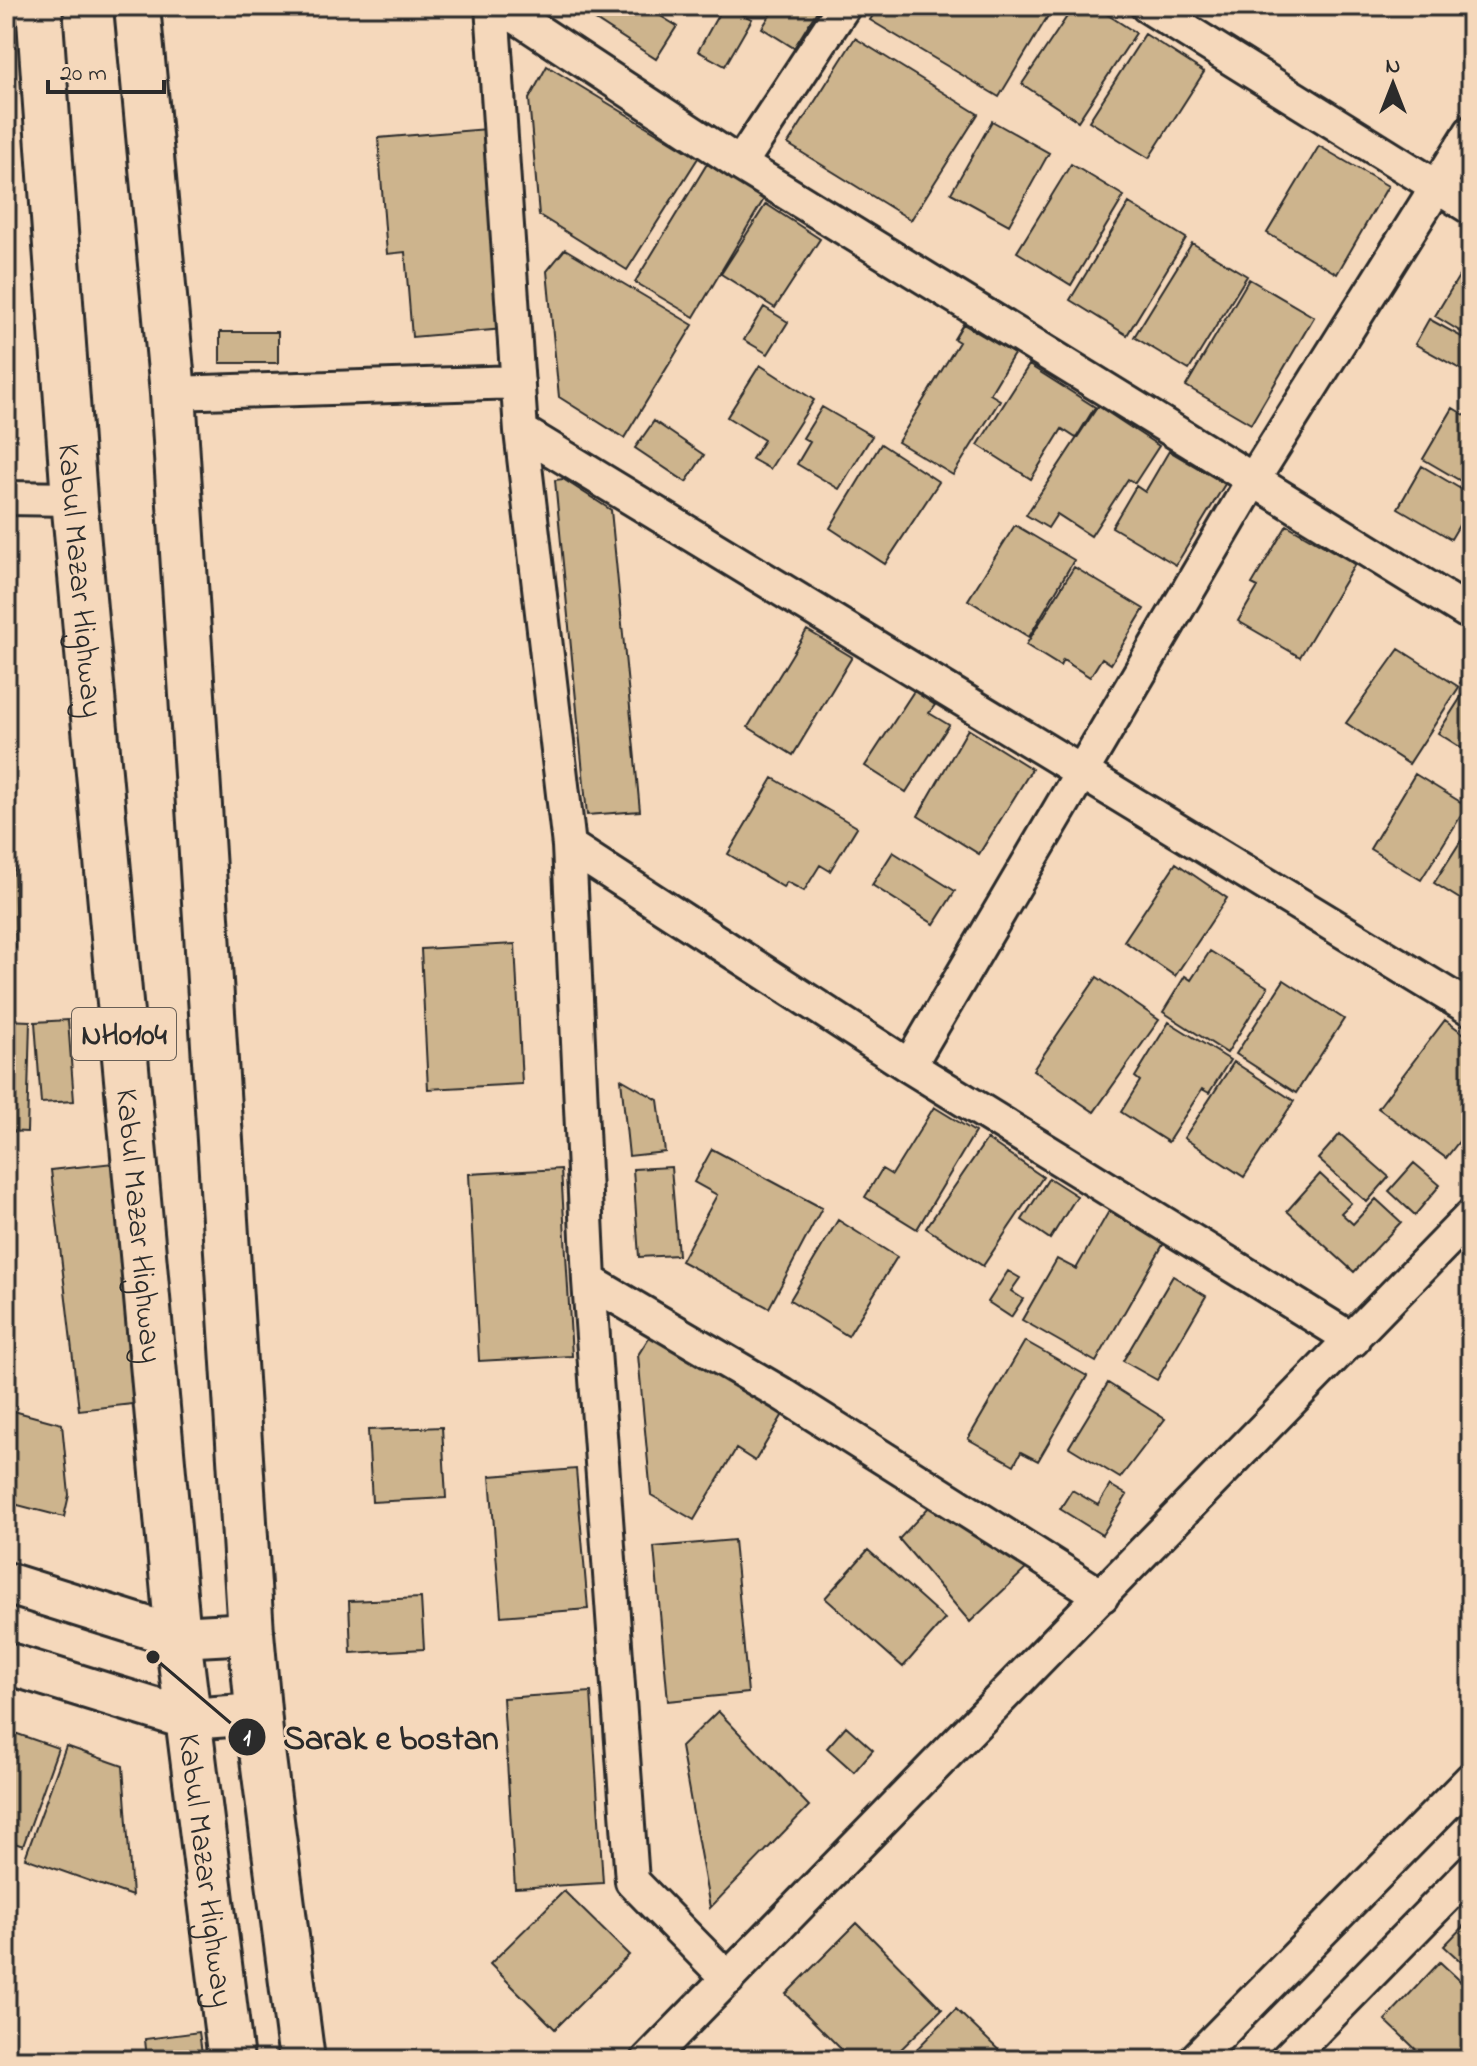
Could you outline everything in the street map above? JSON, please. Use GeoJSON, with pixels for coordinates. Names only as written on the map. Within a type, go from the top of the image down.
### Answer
{"type":"FeatureCollection","features":[{"type":"Feature","properties":{"kind":"highway","name":"Kabul Mazar Highway"},"geometry":{"type":"LineString","coordinates":[[39,6],[74,499],[178,1637],[231,2060]]}},
{"type":"Feature","properties":{"kind":"highway","name":"NH0104"},"geometry":{"type":"LineString","coordinates":[[137,6],[173,393],[251,1633],[258,1714],[302,2060]]}},
{"type":"Feature","properties":{"kind":"street"},"geometry":{"type":"LineString","coordinates":[[492,6],[521,431],[569,846],[589,1281],[632,1881],[728,1979]]}},
{"type":"Feature","properties":{"kind":"street"},"geometry":{"type":"LineString","coordinates":[[500,6],[740,164],[1471,614]]}},
{"type":"Feature","properties":{"kind":"street"},"geometry":{"type":"LineString","coordinates":[[740,164],[844,6]]}},
{"type":"Feature","properties":{"kind":"street"},"geometry":{"type":"LineString","coordinates":[[1147,6],[1471,208]]}},
{"type":"Feature","properties":{"kind":"street"},"geometry":{"type":"LineString","coordinates":[[909,1066],[1253,480],[1471,132]]}},
{"type":"Feature","properties":{"kind":"street"},"geometry":{"type":"LineString","coordinates":[[173,393],[518,382]]}},
{"type":"Feature","properties":{"kind":"street"},"geometry":{"type":"LineString","coordinates":[[521,431],[1083,769],[1471,1009]]}},
{"type":"Feature","properties":{"kind":"street"},"geometry":{"type":"LineString","coordinates":[[6,498],[74,499]]}},
{"type":"Feature","properties":{"kind":"street"},"geometry":{"type":"LineString","coordinates":[[569,846],[909,1066],[1353,1340]]}},
{"type":"Feature","properties":{"kind":"street"},"geometry":{"type":"LineString","coordinates":[[648,2060],[1471,1216]]}},
{"type":"Feature","properties":{"kind":"street"},"geometry":{"type":"LineString","coordinates":[[589,1281],[782,1394],[1102,1596]]}},
{"type":"Feature","properties":{"kind":"street"},"geometry":{"type":"LineString","coordinates":[[6,1583],[178,1637],[251,1633]]}},
{"type":"Feature","properties":{"kind":"street"},"geometry":{"type":"LineString","coordinates":[[6,1663],[188,1719],[258,1714]]}},
{"type":"Feature","properties":{"kind":"street"},"geometry":{"type":"LineString","coordinates":[[1195,2060],[1471,1779]]}},
{"type":"Feature","properties":{"kind":"street"},"geometry":{"type":"LineString","coordinates":[[1286,2060],[1471,1871]]}},
{"type":"Feature","properties":{"kind":"building"},"geometry":{"type":"Polygon","coordinates":[[[204,6],[231,6],[231,12],[204,13],[204,6]]]}},
{"type":"Feature","properties":{"kind":"building"},"geometry":{"type":"Polygon","coordinates":[[[574,6],[644,6],[677,26],[656,59],[574,6]]]}},
{"type":"Feature","properties":{"kind":"building"},"geometry":{"type":"Polygon","coordinates":[[[723,6],[752,19],[725,66],[698,51],[723,6]]]}},
{"type":"Feature","properties":{"kind":"building"},"geometry":{"type":"Polygon","coordinates":[[[745,6],[761,6],[757,13],[745,6]]]}},
{"type":"Feature","properties":{"kind":"building"},"geometry":{"type":"Polygon","coordinates":[[[776,6],[820,6],[794,48],[762,28],[776,6]]]}},
{"type":"Feature","properties":{"kind":"building"},"geometry":{"type":"Polygon","coordinates":[[[879,6],[1054,6],[999,97],[870,20],[879,6]]]}},
{"type":"Feature","properties":{"kind":"building"},"geometry":{"type":"Polygon","coordinates":[[[1074,6],[1094,6],[1136,33],[1078,121],[1022,84],[1074,6]]]}},
{"type":"Feature","properties":{"kind":"building"},"geometry":{"type":"Polygon","coordinates":[[[1145,34],[1204,72],[1149,158],[1089,121],[1145,34]]]}},
{"type":"Feature","properties":{"kind":"building"},"geometry":{"type":"Polygon","coordinates":[[[855,38],[978,114],[911,220],[788,144],[855,38]]]}},
{"type":"Feature","properties":{"kind":"building"},"geometry":{"type":"Polygon","coordinates":[[[547,66],[698,158],[627,270],[539,215],[529,99],[547,66]]]}},
{"type":"Feature","properties":{"kind":"building"},"geometry":{"type":"Polygon","coordinates":[[[992,121],[1049,153],[1009,225],[951,193],[992,121]]]}},
{"type":"Feature","properties":{"kind":"building"},"geometry":{"type":"Polygon","coordinates":[[[487,129],[504,329],[412,337],[405,252],[387,254],[378,138],[487,129]]]}},
{"type":"Feature","properties":{"kind":"building"},"geometry":{"type":"Polygon","coordinates":[[[6,130],[15,232],[6,232],[6,130]]]}},
{"type":"Feature","properties":{"kind":"building"},"geometry":{"type":"Polygon","coordinates":[[[1319,146],[1388,186],[1337,274],[1267,233],[1319,146]]]}},
{"type":"Feature","properties":{"kind":"building"},"geometry":{"type":"Polygon","coordinates":[[[707,164],[764,199],[694,317],[635,282],[707,164]]]}},
{"type":"Feature","properties":{"kind":"building"},"geometry":{"type":"Polygon","coordinates":[[[1071,164],[1124,196],[1071,285],[1017,252],[1071,164]]]}},
{"type":"Feature","properties":{"kind":"building"},"geometry":{"type":"Polygon","coordinates":[[[1129,203],[1186,238],[1127,335],[1070,300],[1129,203]]]}},
{"type":"Feature","properties":{"kind":"building"},"geometry":{"type":"Polygon","coordinates":[[[766,204],[820,239],[775,308],[721,274],[766,204]]]}},
{"type":"Feature","properties":{"kind":"building"},"geometry":{"type":"Polygon","coordinates":[[[1192,243],[1247,276],[1189,370],[1134,337],[1192,243]]]}},
{"type":"Feature","properties":{"kind":"building"},"geometry":{"type":"Polygon","coordinates":[[[565,249],[693,325],[624,438],[559,397],[547,271],[565,249]]]}},
{"type":"Feature","properties":{"kind":"building"},"geometry":{"type":"Polygon","coordinates":[[[1471,256],[1471,338],[1435,316],[1471,256]]]}},
{"type":"Feature","properties":{"kind":"building"},"geometry":{"type":"Polygon","coordinates":[[[1249,279],[1314,317],[1251,424],[1186,386],[1249,279]]]}},
{"type":"Feature","properties":{"kind":"building"},"geometry":{"type":"Polygon","coordinates":[[[764,307],[788,322],[768,354],[744,340],[764,307]]]}},
{"type":"Feature","properties":{"kind":"building"},"geometry":{"type":"Polygon","coordinates":[[[1429,319],[1471,342],[1471,375],[1415,344],[1429,319]]]}},
{"type":"Feature","properties":{"kind":"building"},"geometry":{"type":"Polygon","coordinates":[[[963,324],[1014,354],[990,394],[1000,400],[953,475],[898,442],[959,342],[954,339],[963,324]]]}},
{"type":"Feature","properties":{"kind":"building"},"geometry":{"type":"Polygon","coordinates":[[[220,332],[278,332],[278,363],[220,363],[220,332]]]}},
{"type":"Feature","properties":{"kind":"building"},"geometry":{"type":"Polygon","coordinates":[[[760,365],[814,400],[770,469],[752,459],[764,440],[727,417],[760,365]]]}},
{"type":"Feature","properties":{"kind":"building"},"geometry":{"type":"Polygon","coordinates":[[[1029,365],[1095,407],[1076,438],[1062,429],[1031,479],[978,445],[1029,365]]]}},
{"type":"Feature","properties":{"kind":"building"},"geometry":{"type":"Polygon","coordinates":[[[1098,406],[1159,446],[1135,483],[1128,479],[1091,536],[1057,514],[1048,528],[1026,515],[1098,406]]]}},
{"type":"Feature","properties":{"kind":"building"},"geometry":{"type":"Polygon","coordinates":[[[822,407],[872,436],[839,489],[797,464],[810,442],[803,438],[822,407]]]}},
{"type":"Feature","properties":{"kind":"building"},"geometry":{"type":"Polygon","coordinates":[[[1453,408],[1471,419],[1471,487],[1423,459],[1453,408]]]}},
{"type":"Feature","properties":{"kind":"building"},"geometry":{"type":"Polygon","coordinates":[[[654,421],[704,455],[686,482],[635,448],[654,421]]]}},
{"type":"Feature","properties":{"kind":"building"},"geometry":{"type":"Polygon","coordinates":[[[881,444],[939,482],[885,564],[830,528],[881,444]]]}},
{"type":"Feature","properties":{"kind":"building"},"geometry":{"type":"Polygon","coordinates":[[[1169,451],[1225,484],[1176,565],[1112,527],[1136,486],[1145,492],[1169,451]]]}},
{"type":"Feature","properties":{"kind":"building"},"geometry":{"type":"Polygon","coordinates":[[[1422,466],[1471,495],[1471,505],[1451,539],[1398,508],[1422,466]]]}},
{"type":"Feature","properties":{"kind":"building"},"geometry":{"type":"Polygon","coordinates":[[[563,479],[611,510],[640,811],[587,815],[555,480],[563,479]]]}},
{"type":"Feature","properties":{"kind":"building"},"geometry":{"type":"Polygon","coordinates":[[[1015,525],[1074,560],[1029,637],[968,600],[1015,525]]]}},
{"type":"Feature","properties":{"kind":"building"},"geometry":{"type":"Polygon","coordinates":[[[1287,525],[1355,564],[1300,657],[1238,621],[1258,587],[1252,584],[1287,525]]]}},
{"type":"Feature","properties":{"kind":"building"},"geometry":{"type":"Polygon","coordinates":[[[1074,567],[1144,609],[1111,664],[1102,658],[1090,677],[1063,660],[1060,666],[1026,645],[1074,567]]]}},
{"type":"Feature","properties":{"kind":"building"},"geometry":{"type":"Polygon","coordinates":[[[807,630],[852,657],[793,755],[748,727],[807,630]]]}},
{"type":"Feature","properties":{"kind":"building"},"geometry":{"type":"Polygon","coordinates":[[[1399,649],[1459,687],[1409,764],[1346,723],[1399,649]]]}},
{"type":"Feature","properties":{"kind":"building"},"geometry":{"type":"Polygon","coordinates":[[[1471,666],[1471,689],[1460,683],[1471,666]]]}},
{"type":"Feature","properties":{"kind":"building"},"geometry":{"type":"Polygon","coordinates":[[[914,691],[935,705],[929,713],[949,725],[906,792],[865,766],[914,691]]]}},
{"type":"Feature","properties":{"kind":"building"},"geometry":{"type":"Polygon","coordinates":[[[1465,691],[1471,695],[1471,754],[1438,733],[1465,691]]]}},
{"type":"Feature","properties":{"kind":"building"},"geometry":{"type":"Polygon","coordinates":[[[968,729],[1032,769],[979,854],[918,816],[968,729]]]}},
{"type":"Feature","properties":{"kind":"building"},"geometry":{"type":"Polygon","coordinates":[[[1415,774],[1467,806],[1421,880],[1370,849],[1415,774]]]}},
{"type":"Feature","properties":{"kind":"building"},"geometry":{"type":"Polygon","coordinates":[[[773,778],[857,827],[830,871],[820,865],[804,891],[787,882],[783,887],[728,854],[773,778]]]}},
{"type":"Feature","properties":{"kind":"building"},"geometry":{"type":"Polygon","coordinates":[[[1471,825],[1471,906],[1434,883],[1471,825]]]}},
{"type":"Feature","properties":{"kind":"building"},"geometry":{"type":"Polygon","coordinates":[[[893,852],[955,891],[934,924],[872,885],[893,852]]]}},
{"type":"Feature","properties":{"kind":"building"},"geometry":{"type":"Polygon","coordinates":[[[1176,863],[1227,898],[1175,976],[1124,941],[1176,863]]]}},
{"type":"Feature","properties":{"kind":"building"},"geometry":{"type":"Polygon","coordinates":[[[6,864],[14,864],[16,948],[6,949],[6,864]]]}},
{"type":"Feature","properties":{"kind":"building"},"geometry":{"type":"Polygon","coordinates":[[[515,944],[522,1084],[428,1089],[421,949],[515,944]]]}},
{"type":"Feature","properties":{"kind":"building"},"geometry":{"type":"Polygon","coordinates":[[[1210,951],[1268,987],[1227,1053],[1163,1012],[1185,976],[1191,980],[1210,951]]]}},
{"type":"Feature","properties":{"kind":"building"},"geometry":{"type":"Polygon","coordinates":[[[1097,977],[1159,1020],[1094,1112],[1033,1070],[1097,977]]]}},
{"type":"Feature","properties":{"kind":"building"},"geometry":{"type":"Polygon","coordinates":[[[1284,980],[1344,1019],[1296,1093],[1236,1054],[1284,980]]]}},
{"type":"Feature","properties":{"kind":"building"},"geometry":{"type":"Polygon","coordinates":[[[6,1020],[30,1021],[27,1132],[6,1131],[6,1020]]]}},
{"type":"Feature","properties":{"kind":"building"},"geometry":{"type":"Polygon","coordinates":[[[68,1020],[74,1101],[41,1103],[35,1022],[68,1020]]]}},
{"type":"Feature","properties":{"kind":"building"},"geometry":{"type":"Polygon","coordinates":[[[1445,1020],[1471,1039],[1471,1126],[1446,1158],[1378,1108],[1445,1020]]]}},
{"type":"Feature","properties":{"kind":"building"},"geometry":{"type":"Polygon","coordinates":[[[1169,1022],[1230,1060],[1209,1093],[1202,1089],[1168,1142],[1121,1112],[1140,1081],[1135,1077],[1169,1022]]]}},
{"type":"Feature","properties":{"kind":"building"},"geometry":{"type":"Polygon","coordinates":[[[1234,1062],[1294,1101],[1244,1177],[1184,1138],[1234,1062]]]}},
{"type":"Feature","properties":{"kind":"building"},"geometry":{"type":"Polygon","coordinates":[[[621,1079],[658,1100],[665,1152],[629,1156],[621,1079]]]}},
{"type":"Feature","properties":{"kind":"building"},"geometry":{"type":"Polygon","coordinates":[[[934,1107],[975,1132],[917,1229],[865,1197],[882,1169],[892,1175],[934,1107]]]}},
{"type":"Feature","properties":{"kind":"building"},"geometry":{"type":"Polygon","coordinates":[[[1340,1134],[1389,1177],[1367,1202],[1318,1159],[1340,1134]]]}},
{"type":"Feature","properties":{"kind":"building"},"geometry":{"type":"Polygon","coordinates":[[[987,1139],[1043,1177],[983,1266],[926,1228],[987,1139]]]}},
{"type":"Feature","properties":{"kind":"building"},"geometry":{"type":"Polygon","coordinates":[[[712,1149],[822,1208],[769,1308],[681,1261],[717,1195],[694,1182],[712,1149]]]}},
{"type":"Feature","properties":{"kind":"building"},"geometry":{"type":"Polygon","coordinates":[[[113,1163],[141,1403],[79,1410],[51,1170],[113,1163]]]}},
{"type":"Feature","properties":{"kind":"building"},"geometry":{"type":"Polygon","coordinates":[[[1414,1163],[1440,1185],[1415,1215],[1389,1191],[1414,1163]]]}},
{"type":"Feature","properties":{"kind":"building"},"geometry":{"type":"Polygon","coordinates":[[[671,1167],[678,1255],[639,1257],[633,1169],[671,1167]]]}},
{"type":"Feature","properties":{"kind":"building"},"geometry":{"type":"Polygon","coordinates":[[[561,1169],[572,1356],[479,1361],[469,1174],[561,1169]]]}},
{"type":"Feature","properties":{"kind":"building"},"geometry":{"type":"Polygon","coordinates":[[[1320,1174],[1351,1203],[1341,1213],[1353,1224],[1376,1199],[1401,1222],[1354,1272],[1287,1211],[1320,1174]]]}},
{"type":"Feature","properties":{"kind":"building"},"geometry":{"type":"Polygon","coordinates":[[[1049,1178],[1077,1196],[1050,1239],[1022,1220],[1049,1178]]]}},
{"type":"Feature","properties":{"kind":"building"},"geometry":{"type":"Polygon","coordinates":[[[1109,1211],[1164,1243],[1096,1362],[1022,1320],[1057,1259],[1076,1269],[1109,1211]]]}},
{"type":"Feature","properties":{"kind":"building"},"geometry":{"type":"Polygon","coordinates":[[[838,1220],[897,1257],[848,1336],[790,1300],[838,1220]]]}},
{"type":"Feature","properties":{"kind":"building"},"geometry":{"type":"Polygon","coordinates":[[[1008,1271],[1020,1278],[1011,1291],[1023,1299],[1011,1317],[988,1302],[1008,1271]]]}},
{"type":"Feature","properties":{"kind":"building"},"geometry":{"type":"Polygon","coordinates":[[[1173,1276],[1206,1296],[1157,1380],[1123,1361],[1173,1276]]]}},
{"type":"Feature","properties":{"kind":"building"},"geometry":{"type":"Polygon","coordinates":[[[653,1331],[785,1411],[755,1461],[736,1449],[694,1520],[651,1495],[638,1355],[653,1331]]]}},
{"type":"Feature","properties":{"kind":"building"},"geometry":{"type":"Polygon","coordinates":[[[1025,1341],[1087,1376],[1038,1461],[1021,1452],[1014,1465],[968,1439],[1025,1341]]]}},
{"type":"Feature","properties":{"kind":"building"},"geometry":{"type":"Polygon","coordinates":[[[1108,1383],[1165,1419],[1120,1478],[1069,1447],[1108,1383]]]}},
{"type":"Feature","properties":{"kind":"building"},"geometry":{"type":"Polygon","coordinates":[[[6,1409],[62,1424],[69,1495],[64,1517],[6,1502],[6,1409]]]}},
{"type":"Feature","properties":{"kind":"building"},"geometry":{"type":"Polygon","coordinates":[[[442,1427],[446,1498],[372,1502],[368,1430],[442,1427]]]}},
{"type":"Feature","properties":{"kind":"building"},"geometry":{"type":"Polygon","coordinates":[[[576,1469],[588,1609],[501,1616],[490,1476],[576,1469]]]}},
{"type":"Feature","properties":{"kind":"building"},"geometry":{"type":"Polygon","coordinates":[[[1110,1485],[1127,1495],[1102,1535],[1060,1509],[1072,1490],[1098,1505],[1110,1485]]]}},
{"type":"Feature","properties":{"kind":"building"},"geometry":{"type":"Polygon","coordinates":[[[930,1506],[1029,1566],[970,1622],[899,1539],[930,1506]]]}},
{"type":"Feature","properties":{"kind":"building"},"geometry":{"type":"Polygon","coordinates":[[[734,1540],[748,1693],[668,1701],[654,1547],[734,1540]]]}},
{"type":"Feature","properties":{"kind":"building"},"geometry":{"type":"Polygon","coordinates":[[[868,1550],[945,1619],[903,1667],[825,1598],[868,1550]]]}},
{"type":"Feature","properties":{"kind":"building"},"geometry":{"type":"Polygon","coordinates":[[[421,1598],[424,1649],[351,1653],[349,1601],[421,1598]]]}},
{"type":"Feature","properties":{"kind":"building"},"geometry":{"type":"Polygon","coordinates":[[[591,1692],[603,1883],[515,1888],[503,1698],[591,1692]]]}},
{"type":"Feature","properties":{"kind":"building"},"geometry":{"type":"Polygon","coordinates":[[[718,1711],[809,1806],[710,1908],[681,1747],[718,1711]]]}},
{"type":"Feature","properties":{"kind":"building"},"geometry":{"type":"Polygon","coordinates":[[[846,1726],[873,1750],[854,1772],[827,1748],[846,1726]]]}},
{"type":"Feature","properties":{"kind":"building"},"geometry":{"type":"Polygon","coordinates":[[[6,1730],[58,1748],[23,1846],[6,1840],[6,1730]]]}},
{"type":"Feature","properties":{"kind":"building"},"geometry":{"type":"Polygon","coordinates":[[[66,1746],[123,1766],[132,1896],[25,1858],[66,1746]]]}},
{"type":"Feature","properties":{"kind":"building"},"geometry":{"type":"Polygon","coordinates":[[[564,1891],[629,1955],[555,2029],[490,1964],[564,1891]]]}},
{"type":"Feature","properties":{"kind":"building"},"geometry":{"type":"Polygon","coordinates":[[[1471,1918],[1471,1971],[1444,1946],[1471,1918]]]}},
{"type":"Feature","properties":{"kind":"building"},"geometry":{"type":"Polygon","coordinates":[[[857,1923],[942,2009],[890,2060],[852,2060],[786,1994],[857,1923]]]}},
{"type":"Feature","properties":{"kind":"building"},"geometry":{"type":"Polygon","coordinates":[[[1440,1962],[1471,1991],[1471,2060],[1427,2060],[1385,2020],[1440,1962]]]}},
{"type":"Feature","properties":{"kind":"building"},"geometry":{"type":"Polygon","coordinates":[[[956,2009],[1009,2060],[906,2060],[956,2009]]]}},
{"type":"Feature","properties":{"kind":"building"},"geometry":{"type":"Polygon","coordinates":[[[199,2032],[203,2060],[147,2060],[145,2039],[199,2032]]]}},
{"type":"Feature","properties":{"kind":"place","name":"Sarak e bostan"},"geometry":{"type":"Point","coordinates":[153,1657]}}]}
